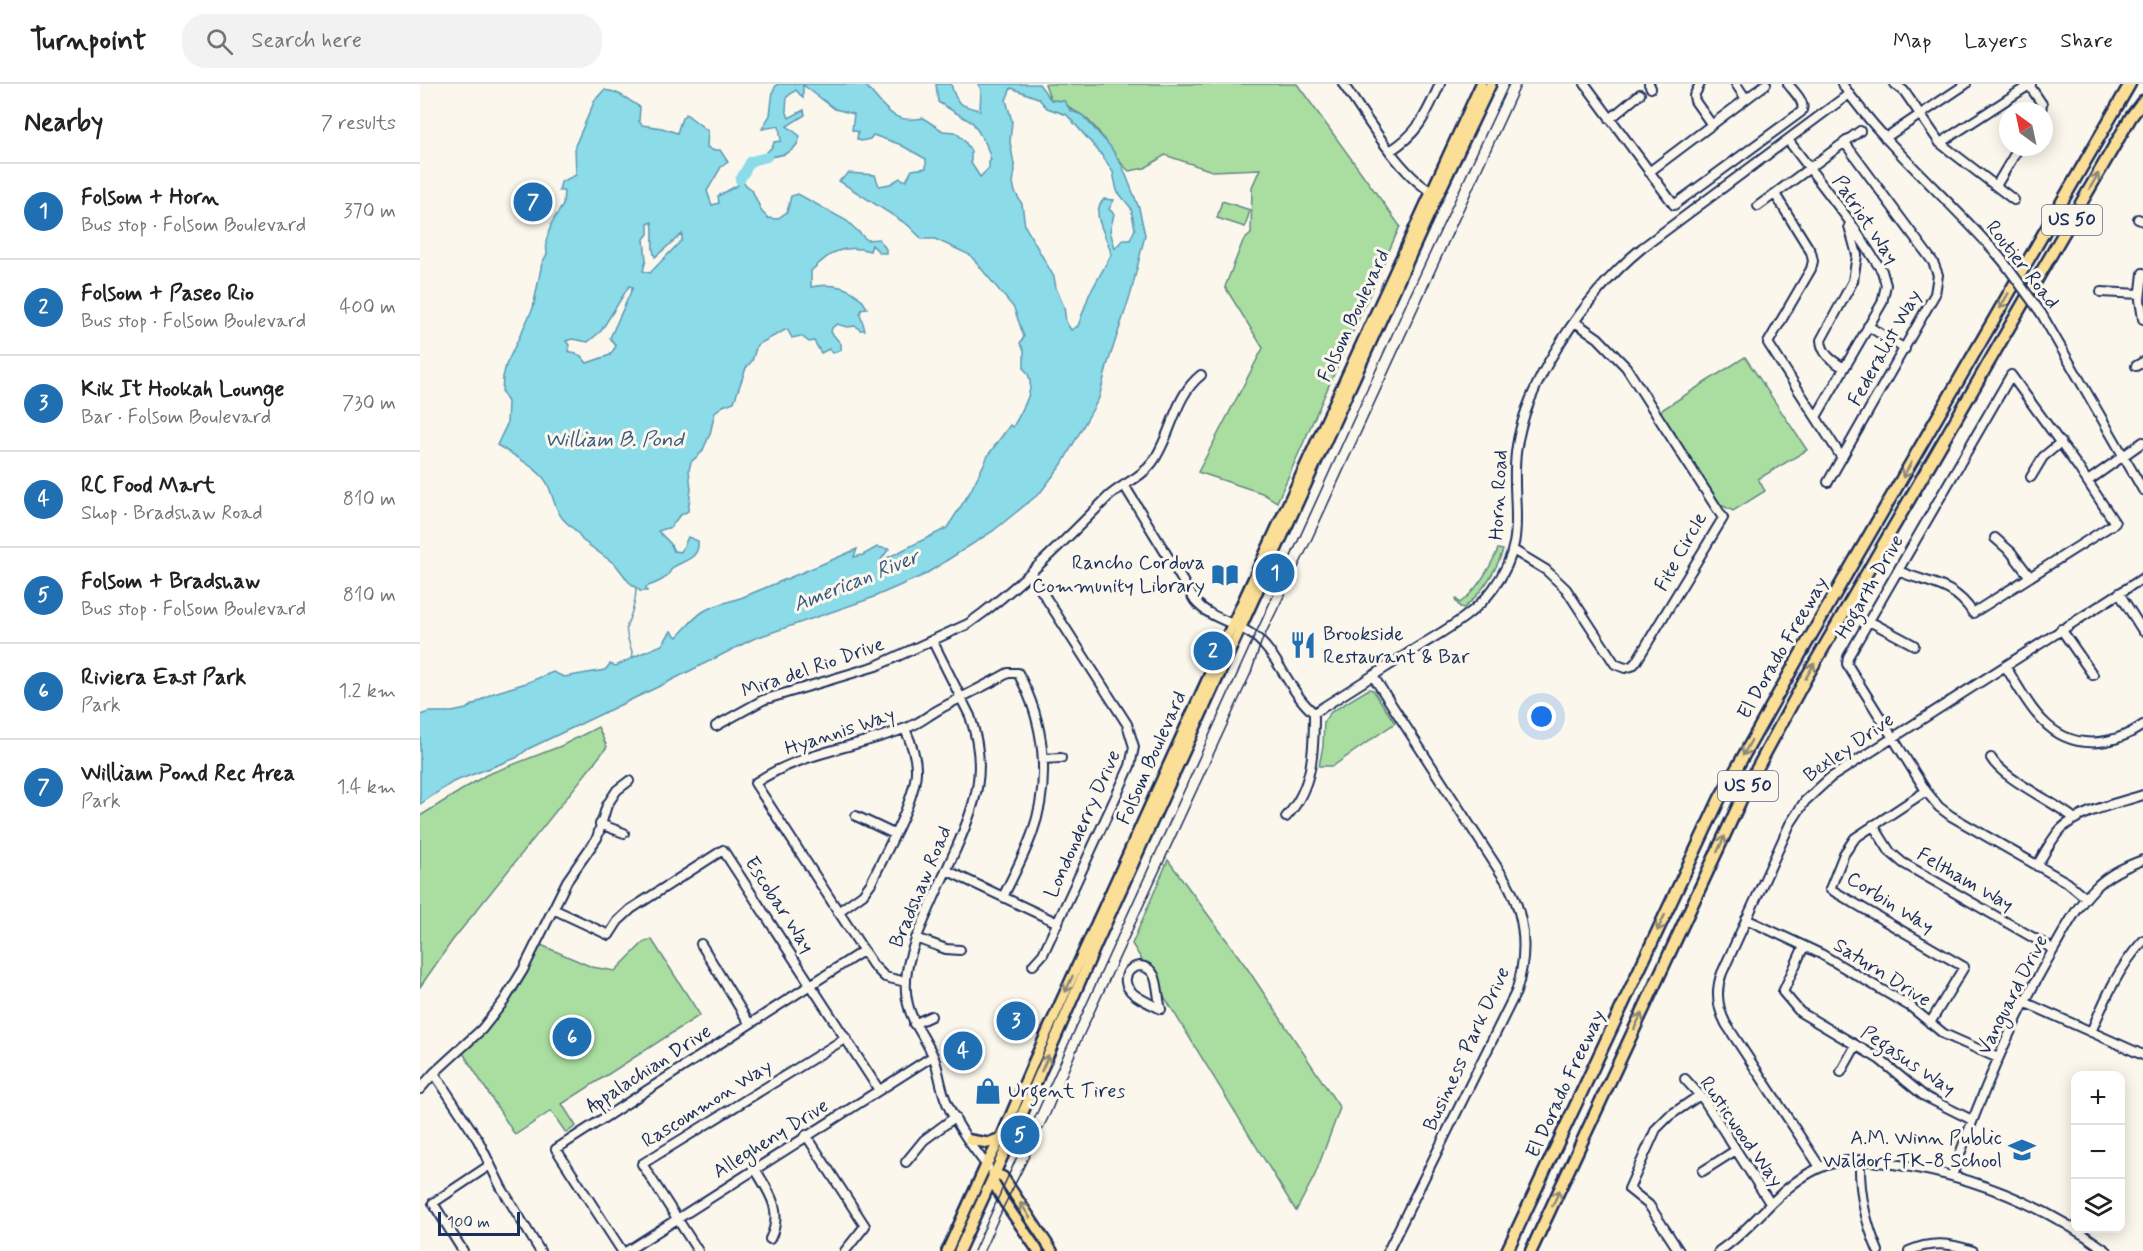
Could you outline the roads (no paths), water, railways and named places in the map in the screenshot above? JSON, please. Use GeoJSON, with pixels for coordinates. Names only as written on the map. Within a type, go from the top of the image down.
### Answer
{"type":"FeatureCollection","features":[{"type":"Feature","properties":{"kind":"highway","name":"El Dorado Freeway"},"geometry":{"type":"LineString","coordinates":[[1507,1251],[1720,798],[1800,654],[2130,84]]}},
{"type":"Feature","properties":{"kind":"highway","name":"El Dorado Freeway"},"geometry":{"type":"LineString","coordinates":[[1532,1251],[1748,787],[1784,717],[2131,117],[2143,101]]}},
{"type":"Feature","properties":{"kind":"main road","name":"Folsom Boulevard"},"geometry":{"type":"LineString","coordinates":[[947,1251],[986,1165],[1001,1138],[1187,725],[1272,560],[1481,84]]}},
{"type":"Feature","properties":{"kind":"main road","name":"Folsom Boulevard"},"geometry":{"type":"LineString","coordinates":[[959,1251],[1176,770],[1279,522],[1434,194],[1491,84]]}},
{"type":"Feature","properties":{"kind":"main road"},"geometry":{"type":"LineString","coordinates":[[1308,480],[1309,469],[1320,442],[1318,438]]}},
{"type":"Feature","properties":{"kind":"main road"},"geometry":{"type":"LineString","coordinates":[[1272,560],[1271,556],[1281,533],[1279,522]]}},
{"type":"Feature","properties":{"kind":"main road"},"geometry":{"type":"LineString","coordinates":[[1176,770],[1174,765],[1187,737],[1187,725]]}},
{"type":"Feature","properties":{"kind":"main road"},"geometry":{"type":"LineString","coordinates":[[970,1140],[988,1143],[1001,1138]]}},
{"type":"Feature","properties":{"kind":"main road","name":"Bradshaw Road"},"geometry":{"type":"LineString","coordinates":[[1038,1251],[994,1184],[993,1173],[1003,1177],[1052,1251]]}},
{"type":"Feature","properties":{"kind":"main road"},"geometry":{"type":"LineString","coordinates":[[981,1204],[990,1198],[1005,1203]]}},
{"type":"Feature","properties":{"kind":"street"},"geometry":{"type":"LineString","coordinates":[[1343,84],[1410,176],[1434,194]]}},
{"type":"Feature","properties":{"kind":"street"},"geometry":{"type":"LineString","coordinates":[[1390,151],[1406,141],[1416,131],[1440,84]]}},
{"type":"Feature","properties":{"kind":"street"},"geometry":{"type":"LineString","coordinates":[[1585,84],[1674,206],[1804,109],[1803,104],[1788,84]]}},
{"type":"Feature","properties":{"kind":"street"},"geometry":{"type":"LineString","coordinates":[[1700,84],[1694,96],[1695,101],[1712,125]]}},
{"type":"Feature","properties":{"kind":"street"},"geometry":{"type":"LineString","coordinates":[[1736,84],[1746,99]]}},
{"type":"Feature","properties":{"kind":"street"},"geometry":{"type":"LineString","coordinates":[[1649,172],[1766,84]]}},
{"type":"Feature","properties":{"kind":"street","name":"Routier Road"},"geometry":{"type":"LineString","coordinates":[[1842,84],[1885,138],[2003,261],[2041,313],[2143,490]]}},
{"type":"Feature","properties":{"kind":"street"},"geometry":{"type":"LineString","coordinates":[[1885,138],[1966,84]]}},
{"type":"Feature","properties":{"kind":"street"},"geometry":{"type":"LineString","coordinates":[[1940,143],[2030,84],[2041,102]]}},
{"type":"Feature","properties":{"kind":"street"},"geometry":{"type":"LineString","coordinates":[[1898,85],[1940,143],[2014,200]]}},
{"type":"Feature","properties":{"kind":"street"},"geometry":{"type":"LineString","coordinates":[[1610,119],[1640,94]]}},
{"type":"Feature","properties":{"kind":"street","name":"Horn Road"},"geometry":{"type":"LineString","coordinates":[[1314,713],[1471,613],[1494,589],[1504,573],[1513,550],[1517,526],[1515,465],[1519,436],[1547,364],[1590,300],[1625,262],[1849,94]]}},
{"type":"Feature","properties":{"kind":"street"},"geometry":{"type":"LineString","coordinates":[[1758,206],[1860,131]]}},
{"type":"Feature","properties":{"kind":"street","name":"Patriot Way"},"geometry":{"type":"LineString","coordinates":[[1788,140],[1848,219],[1885,277],[1885,297],[1816,417]]}},
{"type":"Feature","properties":{"kind":"street","name":"Federalist Way"},"geometry":{"type":"LineString","coordinates":[[1828,482],[1905,349],[1935,294],[1938,282],[1936,268],[1845,143]]}},
{"type":"Feature","properties":{"kind":"street"},"geometry":{"type":"LineString","coordinates":[[1996,186],[2014,156]]}},
{"type":"Feature","properties":{"kind":"street"},"geometry":{"type":"LineString","coordinates":[[1774,194],[1811,252],[1813,261],[1811,269],[1768,343],[1842,458]]}},
{"type":"Feature","properties":{"kind":"street"},"geometry":{"type":"LineString","coordinates":[[1844,368],[1827,356],[1821,340],[1853,280],[1857,255],[1848,219]]}},
{"type":"Feature","properties":{"kind":"street"},"geometry":{"type":"LineString","coordinates":[[2143,273],[2140,294],[2143,319]]}},
{"type":"Feature","properties":{"kind":"street"},"geometry":{"type":"LineString","coordinates":[[2101,292],[2140,294]]}},
{"type":"Feature","properties":{"kind":"street","name":"Fite Circle"},"geometry":{"type":"LineString","coordinates":[[1513,550],[1546,570],[1566,589],[1615,664],[1625,668],[1636,662],[1723,518],[1626,367],[1598,338],[1575,322]]}},
{"type":"Feature","properties":{"kind":"street"},"geometry":{"type":"LineString","coordinates":[[1868,326],[1905,349]]}},
{"type":"Feature","properties":{"kind":"street","name":"Mira del Rio Drive"},"geometry":{"type":"LineString","coordinates":[[716,726],[763,700],[876,666],[968,624],[1030,573],[1084,523],[1109,496],[1140,475],[1151,464],[1186,392],[1201,375]]}},
{"type":"Feature","properties":{"kind":"street","name":"Hogarth Drive"},"geometry":{"type":"LineString","coordinates":[[2030,577],[2115,523],[2061,442],[2011,375],[1848,657],[1847,664],[1926,791],[1940,807],[1951,816],[2068,883],[2086,898]]}},
{"type":"Feature","properties":{"kind":"street"},"geometry":{"type":"LineString","coordinates":[[2031,477],[2043,457],[2061,442]]}},
{"type":"Feature","properties":{"kind":"street"},"geometry":{"type":"LineString","coordinates":[[2088,481],[2143,442]]}},
{"type":"Feature","properties":{"kind":"street"},"geometry":{"type":"LineString","coordinates":[[1124,485],[1195,601],[1205,612],[1237,627],[1261,642],[1280,664],[1306,706],[1314,713],[1314,739],[1309,777],[1299,799],[1286,817]]}},
{"type":"Feature","properties":{"kind":"street"},"geometry":{"type":"LineString","coordinates":[[1898,571],[1944,586],[1959,596],[1973,613],[2030,577],[2011,552],[1995,538]]}},
{"type":"Feature","properties":{"kind":"street","name":"Londonderry Drive"},"geometry":{"type":"LineString","coordinates":[[1030,573],[1127,724],[1134,747],[1130,766],[1058,923],[1043,954],[1033,965]]}},
{"type":"Feature","properties":{"kind":"street","name":"Bexley Drive"},"geometry":{"type":"LineString","coordinates":[[1820,1167],[1726,1024],[1717,993],[1719,980],[1790,824],[1805,801],[1830,778],[2143,578]]}},
{"type":"Feature","properties":{"kind":"street"},"geometry":{"type":"LineString","coordinates":[[2119,593],[2143,631]]}},
{"type":"Feature","properties":{"kind":"street"},"geometry":{"type":"LineString","coordinates":[[1869,621],[1914,645]]}},
{"type":"Feature","properties":{"kind":"street"},"geometry":{"type":"LineString","coordinates":[[2061,630],[2093,675]]}},
{"type":"Feature","properties":{"kind":"street","name":"Bradshaw Road"},"geometry":{"type":"LineString","coordinates":[[932,640],[970,716],[978,742],[979,778],[971,814],[916,938],[908,963],[906,982],[908,1002],[914,1024],[933,1056],[945,1100],[993,1173]]}},
{"type":"Feature","properties":{"kind":"street"},"geometry":{"type":"LineString","coordinates":[[2005,666],[2043,721],[2068,738],[2086,743],[2105,742],[2123,737],[2143,725]]}},
{"type":"Feature","properties":{"kind":"street","name":"Hyannis Way"},"geometry":{"type":"LineString","coordinates":[[906,982],[882,975],[838,912],[755,783],[802,759],[862,743],[922,722],[937,711],[1008,673],[1018,674],[1036,717],[1043,759],[1042,794],[1027,846],[1003,897]]}},
{"type":"Feature","properties":{"kind":"street","name":"Business Park Drive"},"geometry":{"type":"LineString","coordinates":[[1373,676],[1510,888],[1519,912],[1524,939],[1523,966],[1513,998],[1388,1251]]}},
{"type":"Feature","properties":{"kind":"street"},"geometry":{"type":"LineString","coordinates":[[838,912],[866,891],[911,796],[916,778],[914,752],[905,729]]}},
{"type":"Feature","properties":{"kind":"street"},"geometry":{"type":"LineString","coordinates":[[1043,759],[1061,758]]}},
{"type":"Feature","properties":{"kind":"street"},"geometry":{"type":"LineString","coordinates":[[1990,758],[2002,772],[2056,804],[2075,819]]}},
{"type":"Feature","properties":{"kind":"street"},"geometry":{"type":"LineString","coordinates":[[420,1089],[482,1029],[504,1000],[523,970],[567,881],[594,844],[612,797],[628,781]]}},
{"type":"Feature","properties":{"kind":"street","name":"Corbin Way"},"geometry":{"type":"LineString","coordinates":[[1926,791],[1859,834],[1847,848],[1830,889],[1964,967],[1930,1023]]}},
{"type":"Feature","properties":{"kind":"street"},"geometry":{"type":"LineString","coordinates":[[2037,866],[2056,834],[2075,819],[2143,795]]}},
{"type":"Feature","properties":{"kind":"street"},"geometry":{"type":"LineString","coordinates":[[856,816],[894,834]]}},
{"type":"Feature","properties":{"kind":"street"},"geometry":{"type":"LineString","coordinates":[[600,824],[624,833]]}},
{"type":"Feature","properties":{"kind":"street","name":"Feltham Way"},"geometry":{"type":"LineString","coordinates":[[1873,825],[1890,852],[1903,863],[2053,949]]}},
{"type":"Feature","properties":{"kind":"street","name":"Escobar Way"},"geometry":{"type":"LineString","coordinates":[[553,909],[609,935],[618,921],[631,909],[723,850],[879,1090]]}},
{"type":"Feature","properties":{"kind":"street","name":"Vanguard Drive"},"geometry":{"type":"LineString","coordinates":[[1952,1176],[1998,1058],[2024,1002],[2053,949],[2086,898],[2110,875],[2143,860]]}},
{"type":"Feature","properties":{"kind":"street"},"geometry":{"type":"LineString","coordinates":[[946,870],[1058,923]]}},
{"type":"Feature","properties":{"kind":"street","name":"Saturn Drive"},"geometry":{"type":"LineString","coordinates":[[1746,919],[1804,946],[1911,1007],[1944,1034],[1998,1058]]}},
{"type":"Feature","properties":{"kind":"street"},"geometry":{"type":"LineString","coordinates":[[916,938],[946,949],[960,950]]}},
{"type":"Feature","properties":{"kind":"street"},"geometry":{"type":"LineString","coordinates":[[2091,1032],[2117,976],[2143,940]]}},
{"type":"Feature","properties":{"kind":"street"},"geometry":{"type":"LineString","coordinates":[[701,944],[749,1023]]}},
{"type":"Feature","properties":{"kind":"street","name":"Pegasus Way"},"geometry":{"type":"LineString","coordinates":[[1804,946],[1783,992],[1800,1012],[1889,1066],[1912,1088],[1930,1100],[1972,1120]]}},
{"type":"Feature","properties":{"kind":"street","name":"Appalachian Drive"},"geometry":{"type":"LineString","coordinates":[[625,1251],[556,1149],[864,951]]}},
{"type":"Feature","properties":{"kind":"street"},"geometry":{"type":"LineString","coordinates":[[1143,966],[1154,974],[1161,1009],[1139,996],[1128,989],[1126,977],[1133,968],[1143,966]]}},
{"type":"Feature","properties":{"kind":"street"},"geometry":{"type":"LineString","coordinates":[[2024,1002],[2143,1055]]}},
{"type":"Feature","properties":{"kind":"street"},"geometry":{"type":"LineString","coordinates":[[914,1024],[931,1016]]}},
{"type":"Feature","properties":{"kind":"street","name":"Rascommon Way"},"geometry":{"type":"LineString","coordinates":[[677,1218],[642,1164],[846,1038]]}},
{"type":"Feature","properties":{"kind":"street"},"geometry":{"type":"LineString","coordinates":[[1841,1072],[1856,1046]]}},
{"type":"Feature","properties":{"kind":"street","name":"Allegheny Drive"},"geometry":{"type":"LineString","coordinates":[[625,1251],[933,1056]]}},
{"type":"Feature","properties":{"kind":"street"},"geometry":{"type":"LineString","coordinates":[[434,1073],[478,1140],[509,1202],[540,1251]]}},
{"type":"Feature","properties":{"kind":"street","name":"Rusticwood Way"},"geometry":{"type":"LineString","coordinates":[[1685,1079],[1700,1095],[1770,1203]]}},
{"type":"Feature","properties":{"kind":"street"},"geometry":{"type":"LineString","coordinates":[[1679,1251],[1649,1205],[1629,1189],[1656,1129],[1669,1116],[1700,1095]]}},
{"type":"Feature","properties":{"kind":"street"},"geometry":{"type":"LineString","coordinates":[[906,1162],[924,1140],[955,1117]]}},
{"type":"Feature","properties":{"kind":"street"},"geometry":{"type":"LineString","coordinates":[[806,1135],[865,1226],[845,1251]]}},
{"type":"Feature","properties":{"kind":"street"},"geometry":{"type":"LineString","coordinates":[[1703,1171],[1736,1150]]}},
{"type":"Feature","properties":{"kind":"street"},"geometry":{"type":"LineString","coordinates":[[1860,1160],[1860,1187],[1864,1211],[1878,1251]]}},
{"type":"Feature","properties":{"kind":"street"},"geometry":{"type":"LineString","coordinates":[[1719,1251],[1749,1227],[1770,1203],[1790,1186],[1820,1167],[1838,1162],[1860,1160],[1906,1166],[1977,1183],[2029,1204],[2074,1228],[2096,1248],[2108,1251]]}},
{"type":"Feature","properties":{"kind":"street"},"geometry":{"type":"LineString","coordinates":[[463,1251],[432,1203],[490,1165]]}},
{"type":"Feature","properties":{"kind":"street"},"geometry":{"type":"LineString","coordinates":[[754,1168],[771,1194],[776,1209],[776,1225],[770,1239]]}},
{"type":"Feature","properties":{"kind":"street"},"geometry":{"type":"LineString","coordinates":[[677,1218],[699,1251]]}},
{"type":"Feature","properties":{"kind":"street"},"geometry":{"type":"LineString","coordinates":[[1909,1251],[1929,1244],[1941,1243],[1973,1251]]}},
{"type":"Feature","properties":{"kind":"water","name":"American River"},"geometry":{"type":"Polygon","coordinates":[[[777,84],[864,84],[895,116],[923,118],[943,131],[955,132],[971,151],[971,163],[980,177],[989,168],[991,160],[986,144],[973,123],[938,102],[936,84],[951,84],[960,103],[980,110],[981,90],[978,84],[1039,84],[1051,100],[1064,101],[1071,111],[1082,115],[1110,146],[1122,165],[1139,208],[1145,235],[1131,293],[1099,398],[1062,464],[1040,493],[993,531],[924,575],[869,599],[753,639],[528,749],[516,758],[453,782],[420,804],[420,715],[429,712],[452,712],[466,709],[491,694],[553,672],[564,677],[605,670],[610,664],[616,666],[662,645],[671,631],[677,637],[697,616],[713,607],[743,597],[857,549],[854,557],[877,547],[889,549],[881,561],[947,528],[970,492],[989,454],[1010,425],[1013,427],[1024,406],[1030,390],[1030,382],[1024,369],[1024,350],[1020,343],[1024,337],[1014,308],[970,255],[935,239],[922,239],[908,225],[839,181],[849,173],[875,175],[879,186],[890,184],[900,178],[906,181],[912,170],[926,168],[926,159],[899,144],[873,135],[870,139],[861,141],[857,139],[858,132],[852,130],[854,114],[835,109],[803,85],[803,98],[796,90],[787,97],[786,110],[789,118],[804,110],[805,115],[787,126],[800,136],[796,146],[778,156],[767,157],[766,153],[774,142],[781,141],[779,126],[762,129],[770,115],[773,91],[777,84]],[[1011,88],[1006,100],[1012,121],[1010,142],[1015,170],[1013,183],[1022,204],[1025,226],[1054,277],[1064,307],[1066,322],[1071,330],[1078,326],[1089,295],[1111,255],[1098,212],[1104,199],[1114,200],[1109,209],[1114,214],[1110,231],[1115,248],[1123,240],[1130,240],[1135,229],[1131,208],[1117,191],[1113,172],[1101,154],[1067,115],[1047,108],[1038,98],[1011,88]]]}},
{"type":"Feature","properties":{"kind":"water","name":"William B. Pond"},"geometry":{"type":"Polygon","coordinates":[[[604,90],[614,92],[640,107],[639,121],[642,125],[677,133],[682,118],[686,114],[708,131],[707,147],[720,150],[728,162],[721,167],[707,191],[712,205],[719,203],[718,196],[738,185],[740,180],[752,190],[762,212],[768,218],[777,219],[787,212],[791,196],[798,194],[847,221],[867,240],[879,239],[886,249],[886,253],[880,253],[872,245],[870,251],[852,248],[837,251],[811,271],[811,287],[827,285],[843,288],[857,295],[867,308],[862,309],[860,314],[865,330],[860,330],[856,326],[847,327],[837,324],[832,328],[831,332],[841,344],[841,350],[832,353],[829,349],[821,353],[814,341],[809,342],[801,336],[792,338],[787,329],[757,345],[734,402],[715,412],[710,434],[702,452],[691,462],[688,511],[679,516],[671,527],[658,531],[670,543],[674,551],[681,552],[688,537],[698,541],[696,552],[672,568],[664,578],[646,587],[647,591],[640,591],[629,582],[616,565],[582,540],[560,515],[548,485],[539,473],[497,445],[507,424],[508,402],[502,392],[506,365],[533,308],[542,263],[547,254],[546,241],[552,222],[563,205],[564,191],[559,191],[561,182],[576,175],[575,146],[595,100],[604,90]],[[652,222],[648,224],[648,234],[644,239],[646,260],[643,271],[650,273],[682,240],[682,234],[655,257],[652,222]],[[629,286],[601,331],[588,342],[572,339],[566,341],[569,345],[568,351],[581,356],[587,363],[610,355],[616,346],[610,338],[633,287],[629,286]]]}},
{"type":"Feature","properties":{"kind":"waterway"},"geometry":{"type":"LineString","coordinates":[[740,180],[751,161],[767,157]]}},
{"type":"Feature","properties":{"kind":"waterway"},"geometry":{"type":"LineString","coordinates":[[633,657],[626,629],[636,588]]}},
{"type":"Feature","properties":{"kind":"tram line"},"geometry":{"type":"LineString","coordinates":[[974,1251],[1407,302],[1509,84]]}},
{"type":"Feature","properties":{"kind":"railway"},"geometry":{"type":"LineString","coordinates":[[984,1251],[1050,1114],[1078,1047],[1251,673],[1261,643],[1310,543],[1521,84]]}},
{"type":"Feature","properties":{"kind":"place","name":"William Pond Rec Area"},"geometry":{"type":"Point","coordinates":[533,202]}},
{"type":"Feature","properties":{"kind":"place","name":"Folsom + Horn"},"geometry":{"type":"Point","coordinates":[1275,573]}},
{"type":"Feature","properties":{"kind":"place","name":"Rancho Cordova Community Library"},"geometry":{"type":"Point","coordinates":[1225,575]}},
{"type":"Feature","properties":{"kind":"place","name":"Brookside Restaurant & Bar"},"geometry":{"type":"Point","coordinates":[1303,645]}},
{"type":"Feature","properties":{"kind":"place","name":"Folsom + Paseo Rio"},"geometry":{"type":"Point","coordinates":[1213,651]}},
{"type":"Feature","properties":{"kind":"place","name":"Kik It Hookah Lounge"},"geometry":{"type":"Point","coordinates":[1016,1021]}},
{"type":"Feature","properties":{"kind":"place","name":"Riviera East Park"},"geometry":{"type":"Point","coordinates":[572,1037]}},
{"type":"Feature","properties":{"kind":"place","name":"RC Food Mart"},"geometry":{"type":"Point","coordinates":[963,1051]}},
{"type":"Feature","properties":{"kind":"place","name":"Urgent Tires"},"geometry":{"type":"Point","coordinates":[988,1091]}},
{"type":"Feature","properties":{"kind":"place","name":"Folsom + Bradshaw"},"geometry":{"type":"Point","coordinates":[1020,1135]}},
{"type":"Feature","properties":{"kind":"place","name":"A.M. Winn Public Waldorf TK-8 School"},"geometry":{"type":"Point","coordinates":[2022,1150]}}]}
